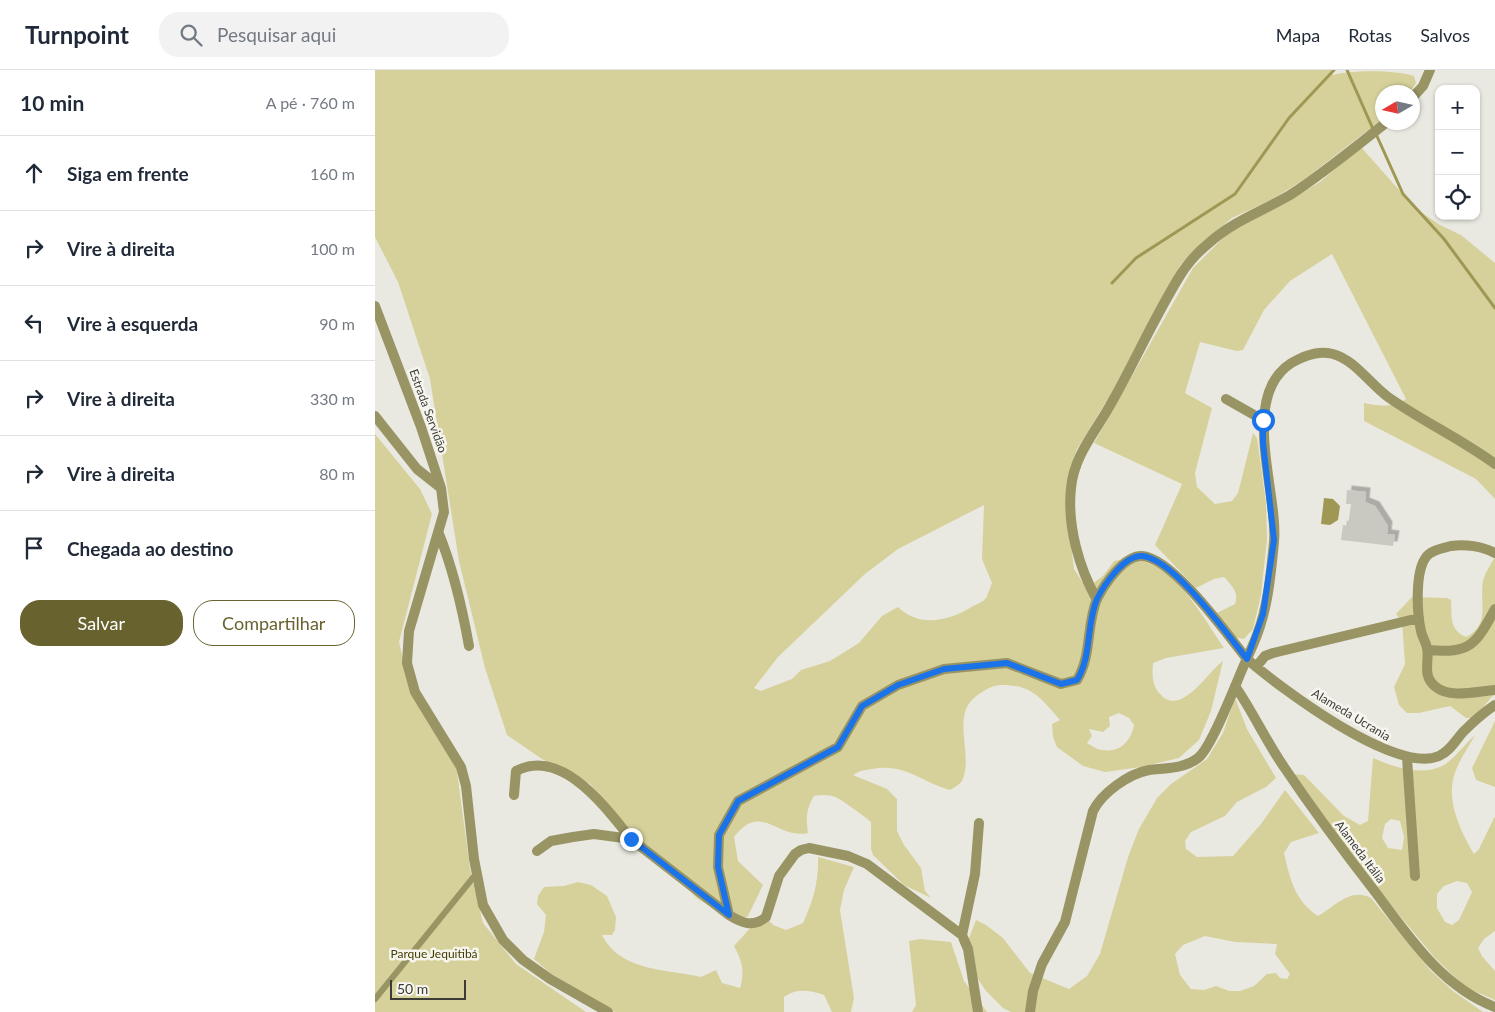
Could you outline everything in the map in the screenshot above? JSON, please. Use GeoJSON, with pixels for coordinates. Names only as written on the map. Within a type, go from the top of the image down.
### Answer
{"type":"FeatureCollection","features":[{"type":"Feature","properties":{"kind":"street"},"geometry":{"type":"LineString","coordinates":[[1420,89],[1431,70]]}},
{"type":"Feature","properties":{"kind":"street"},"geometry":{"type":"LineString","coordinates":[[1097,600],[1086,581],[1075,537],[1071,507],[1075,468],[1079,456],[1105,415],[1182,273],[1209,243],[1238,222],[1289,195],[1376,130]]}},
{"type":"Feature","properties":{"kind":"street","name":"Estrada Servidão"},"geometry":{"type":"LineString","coordinates":[[375,306],[424,435],[441,488],[444,512],[440,531]]}},
{"type":"Feature","properties":{"kind":"street"},"geometry":{"type":"LineString","coordinates":[[1030,1012],[1033,991],[1043,964],[1065,922],[1093,811],[1099,800],[1130,778],[1146,770],[1187,765],[1198,758],[1210,742],[1247,659],[1263,614],[1274,540],[1263,443],[1263,420],[1270,392],[1279,374],[1294,362],[1312,354],[1321,352],[1333,354],[1346,360],[1387,396],[1495,464]]}},
{"type":"Feature","properties":{"kind":"street"},"geometry":{"type":"LineString","coordinates":[[1226,399],[1263,420]]}},
{"type":"Feature","properties":{"kind":"street"},"geometry":{"type":"LineString","coordinates":[[375,416],[417,468],[441,488]]}},
{"type":"Feature","properties":{"kind":"street"},"geometry":{"type":"LineString","coordinates":[[440,531],[462,602],[469,646]]}},
{"type":"Feature","properties":{"kind":"street"},"geometry":{"type":"LineString","coordinates":[[440,531],[409,631],[407,664],[415,692],[461,767],[466,786],[476,874],[483,905],[503,940],[523,960],[550,979],[608,1012]]}},
{"type":"Feature","properties":{"kind":"street"},"geometry":{"type":"LineString","coordinates":[[1495,553],[1473,546],[1455,546],[1428,554],[1421,566],[1418,581],[1421,633],[1428,650],[1427,672],[1434,686],[1444,692],[1461,693],[1495,690]]}},
{"type":"Feature","properties":{"kind":"street","name":"Alameda Ucrania"},"geometry":{"type":"LineString","coordinates":[[729,915],[718,867],[719,835],[738,801],[838,747],[862,706],[898,685],[944,669],[1007,663],[1061,684],[1077,680],[1085,668],[1097,600],[1111,575],[1133,557],[1143,556],[1154,560],[1169,570],[1203,603],[1255,667],[1295,696],[1369,742],[1407,758],[1425,760],[1447,752],[1463,733],[1495,705]]}},
{"type":"Feature","properties":{"kind":"street"},"geometry":{"type":"LineString","coordinates":[[1428,650],[1444,651],[1464,648],[1472,644],[1484,632],[1495,609]]}},
{"type":"Feature","properties":{"kind":"street"},"geometry":{"type":"LineString","coordinates":[[1255,667],[1265,656],[1273,653],[1419,618]]}},
{"type":"Feature","properties":{"kind":"street","name":"Alameda Itália"},"geometry":{"type":"LineString","coordinates":[[1235,686],[1283,766],[1328,830],[1412,941],[1453,984],[1474,998],[1495,1008]]}},
{"type":"Feature","properties":{"kind":"street"},"geometry":{"type":"LineString","coordinates":[[1407,758],[1415,876]]}},
{"type":"Feature","properties":{"kind":"street"},"geometry":{"type":"LineString","coordinates":[[514,795],[516,771],[529,764],[545,765],[584,785],[593,793],[631,839],[741,923],[751,924],[766,917],[779,876],[795,854],[809,848],[848,856],[867,864],[962,934],[968,949],[977,1012]]}},
{"type":"Feature","properties":{"kind":"street"},"geometry":{"type":"LineString","coordinates":[[962,934],[975,874],[979,823]]}},
{"type":"Feature","properties":{"kind":"street"},"geometry":{"type":"LineString","coordinates":[[537,851],[551,841],[573,836],[594,834],[631,839]]}},
{"type":"Feature","properties":{"kind":"street"},"geometry":{"type":"LineString","coordinates":[[1483,1012],[1495,1008]]}},
{"type":"Feature","properties":{"kind":"lane"},"geometry":{"type":"LineString","coordinates":[[375,999],[476,874]]}},
{"type":"Feature","properties":{"kind":"green space"},"geometry":{"type":"Polygon","coordinates":[[[375,70],[1331,70],[1333,75],[1374,71],[1406,74],[1414,76],[1416,83],[1415,85],[1375,85],[1375,125],[1306,178],[1273,199],[1232,218],[1198,246],[1181,264],[1109,397],[1077,449],[1067,482],[1066,501],[1074,569],[1083,583],[1092,584],[1103,576],[1114,561],[1133,559],[1150,564],[1165,573],[1179,585],[1192,600],[1224,648],[1166,658],[1153,663],[1153,680],[1158,692],[1169,700],[1178,700],[1195,690],[1223,661],[1211,711],[1199,740],[1179,758],[1141,767],[1105,772],[1083,766],[1057,747],[1053,737],[1052,724],[1060,720],[1034,694],[1028,690],[1011,685],[997,685],[984,691],[970,702],[965,712],[963,723],[966,758],[965,770],[962,781],[955,787],[950,790],[939,787],[913,774],[894,769],[869,769],[853,775],[887,789],[897,799],[897,831],[904,845],[921,868],[925,891],[931,898],[904,885],[873,855],[871,849],[871,822],[838,798],[820,795],[814,796],[809,805],[807,818],[808,833],[797,834],[787,832],[770,824],[753,822],[744,827],[734,837],[738,861],[763,885],[748,916],[736,922],[698,899],[640,842],[590,784],[542,759],[507,735],[485,668],[459,561],[430,379],[398,282],[375,237],[375,70]],[[984,505],[898,549],[865,574],[778,657],[754,688],[761,691],[792,679],[801,670],[830,661],[859,643],[882,616],[898,607],[906,614],[915,618],[935,620],[955,615],[983,601],[992,583],[982,559],[984,505]],[[1119,713],[1109,717],[1110,726],[1103,732],[1089,729],[1092,736],[1087,743],[1098,749],[1114,750],[1119,748],[1124,745],[1133,731],[1134,725],[1129,718],[1119,713]]]}},
{"type":"Feature","properties":{"kind":"green space"},"geometry":{"type":"Polygon","coordinates":[[[1361,147],[1415,208],[1440,225],[1461,235],[1495,263],[1495,499],[1476,479],[1364,421],[1364,403],[1391,405],[1406,399],[1332,254],[1290,281],[1264,310],[1243,350],[1237,351],[1200,342],[1185,393],[1212,408],[1195,473],[1197,487],[1215,504],[1232,501],[1238,493],[1253,433],[1257,438],[1266,503],[1267,539],[1261,595],[1253,629],[1244,639],[1233,637],[1215,614],[1235,604],[1236,596],[1230,583],[1224,577],[1214,579],[1196,588],[1155,545],[1182,484],[1094,443],[1193,268],[1228,233],[1320,182],[1361,147]]]}},
{"type":"Feature","properties":{"kind":"green space","name":"Parque Jequitibá"},"geometry":{"type":"Polygon","coordinates":[[[375,434],[420,489],[432,514],[399,642],[411,694],[456,764],[470,869],[483,923],[516,964],[586,1012],[375,1012],[375,434]]]}},
{"type":"Feature","properties":{"kind":"green space"},"geometry":{"type":"Polygon","coordinates":[[[1495,557],[1495,693],[1474,718],[1466,718],[1450,706],[1419,713],[1407,713],[1399,705],[1394,687],[1405,664],[1402,622],[1396,614],[1412,597],[1447,598],[1451,600],[1454,626],[1457,631],[1466,637],[1479,626],[1482,612],[1483,581],[1495,557]]]}},
{"type":"Feature","properties":{"kind":"green space"},"geometry":{"type":"Polygon","coordinates":[[[1235,698],[1247,729],[1276,778],[1266,787],[1237,802],[1225,816],[1191,832],[1185,841],[1186,849],[1197,857],[1233,856],[1261,824],[1285,790],[1319,833],[1291,842],[1284,853],[1295,889],[1310,910],[1318,916],[1350,896],[1364,895],[1371,898],[1430,970],[1453,991],[1483,1012],[1011,1012],[1003,1008],[986,991],[976,976],[969,938],[976,920],[1003,938],[1030,973],[1069,989],[1087,976],[1100,954],[1128,857],[1139,829],[1157,798],[1171,784],[1207,759],[1223,733],[1235,698]],[[1205,936],[1183,945],[1175,954],[1180,975],[1191,989],[1204,990],[1216,986],[1229,991],[1240,991],[1254,986],[1267,974],[1276,973],[1280,978],[1287,979],[1290,974],[1275,954],[1277,944],[1235,942],[1205,936]]]}},
{"type":"Feature","properties":{"kind":"green space"},"geometry":{"type":"Polygon","coordinates":[[[1495,721],[1495,787],[1476,780],[1472,768],[1495,721]]]}},
{"type":"Feature","properties":{"kind":"green space"},"geometry":{"type":"Polygon","coordinates":[[[1475,735],[1457,768],[1452,783],[1452,794],[1460,826],[1474,854],[1479,849],[1495,816],[1495,931],[1484,939],[1478,948],[1482,956],[1495,971],[1495,1000],[1465,987],[1435,958],[1360,868],[1291,774],[1304,775],[1344,816],[1360,825],[1368,821],[1373,758],[1390,765],[1408,769],[1435,769],[1448,763],[1475,735]],[[1391,819],[1385,824],[1382,838],[1388,848],[1402,850],[1404,837],[1400,821],[1391,819]],[[1457,881],[1444,886],[1437,894],[1437,908],[1445,922],[1452,925],[1459,920],[1472,892],[1467,883],[1457,881]]]}},
{"type":"Feature","properties":{"kind":"green space"},"geometry":{"type":"Polygon","coordinates":[[[818,857],[854,867],[844,890],[840,910],[854,998],[851,1012],[832,1012],[824,995],[798,991],[784,997],[784,1012],[615,1012],[550,973],[534,959],[544,932],[546,915],[537,904],[538,896],[544,887],[564,886],[578,882],[591,885],[607,896],[616,917],[615,930],[612,935],[602,935],[610,947],[620,956],[646,967],[701,977],[716,970],[722,983],[740,988],[742,966],[734,946],[763,914],[773,925],[786,930],[803,923],[815,891],[818,857]]]}},
{"type":"Feature","properties":{"kind":"green space"},"geometry":{"type":"Polygon","coordinates":[[[920,939],[951,942],[964,981],[987,1012],[912,1012],[916,1005],[909,941],[920,939]]]}},
{"type":"Feature","properties":{"kind":"shaded area"},"geometry":{"type":"Polygon","coordinates":[[[1324,498],[1333,499],[1340,506],[1338,520],[1330,525],[1321,524],[1324,498]]]}},
{"type":"Feature","properties":{"kind":"building"},"geometry":{"type":"Polygon","coordinates":[[[1347,490],[1366,492],[1365,502],[1375,506],[1388,526],[1387,534],[1395,535],[1393,546],[1341,540],[1343,525],[1348,526],[1351,504],[1346,504],[1347,490]]]}},
{"type":"Feature","properties":{"kind":"waterway"},"geometry":{"type":"LineString","coordinates":[[1112,283],[1136,258],[1235,194],[1289,118],[1334,70]]}},
{"type":"Feature","properties":{"kind":"waterway"},"geometry":{"type":"LineString","coordinates":[[1347,70],[1373,129]]}},
{"type":"Feature","properties":{"kind":"waterway"},"geometry":{"type":"LineString","coordinates":[[1376,134],[1403,194],[1444,239],[1495,308]]}},
{"type":"Feature","properties":{"kind":"route"},"geometry":{"type":"LineString","coordinates":[[631,839],[729,915],[718,867],[719,835],[738,801],[838,747],[862,706],[898,685],[944,669],[1007,663],[1061,684],[1077,680],[1085,668],[1097,600],[1111,575],[1133,557],[1143,556],[1154,560],[1169,570],[1203,603],[1247,659],[1257,636],[1263,614],[1274,540],[1263,443],[1263,420]]}}]}
